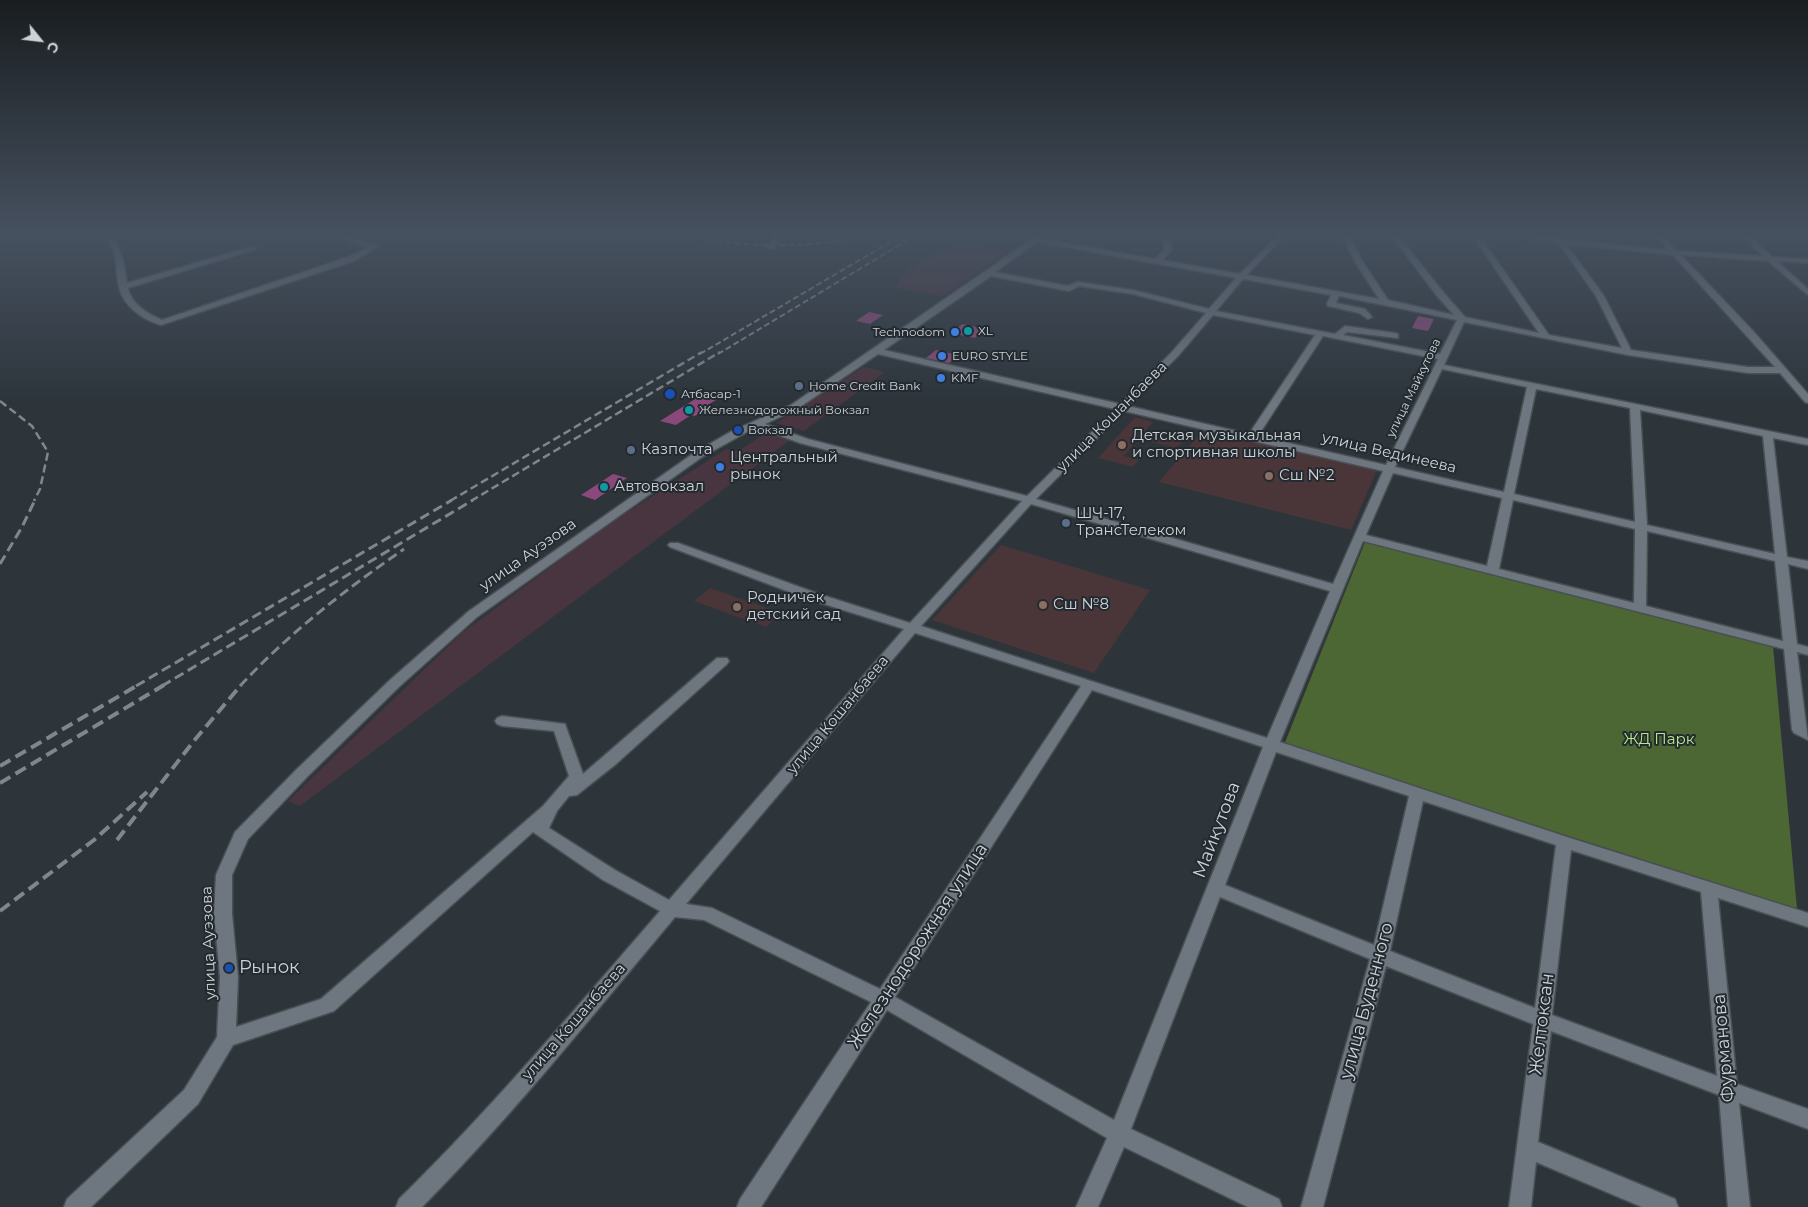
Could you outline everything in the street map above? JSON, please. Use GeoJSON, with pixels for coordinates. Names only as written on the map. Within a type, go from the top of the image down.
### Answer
{"type":"FeatureCollection","features":[{"type":"Feature","properties":{"kind":"street"},"geometry":{"type":"LineString","coordinates":[[124,291],[129,302],[149,319],[161,323],[255,291]]}},
{"type":"Feature","properties":{"kind":"street","name":"улица Ауэзова"},"geometry":{"type":"LineString","coordinates":[[226,1039],[229,976],[223,914],[224,875],[240,836],[303,772],[396,683],[473,614],[698,455],[736,433],[794,407],[962,291]]}},
{"type":"Feature","properties":{"kind":"street"},"geometry":{"type":"LineString","coordinates":[[1128,291],[1210,312],[1336,337],[1532,386],[1808,442]]}},
{"type":"Feature","properties":{"kind":"street","name":"улица Кошанбаева"},"geometry":{"type":"LineString","coordinates":[[407,1207],[444,1170],[672,910],[912,627],[1029,500],[1175,354],[1228,291]]}},
{"type":"Feature","properties":{"kind":"street"},"geometry":{"type":"LineString","coordinates":[[1327,291],[1628,352],[1748,370],[1781,370]]}},
{"type":"Feature","properties":{"kind":"street"},"geometry":{"type":"LineString","coordinates":[[1378,291],[1385,302]]}},
{"type":"Feature","properties":{"kind":"street"},"geometry":{"type":"LineString","coordinates":[[1438,291],[1462,318]]}},
{"type":"Feature","properties":{"kind":"street"},"geometry":{"type":"LineString","coordinates":[[1514,291],[1546,337]]}},
{"type":"Feature","properties":{"kind":"street"},"geometry":{"type":"LineString","coordinates":[[1597,291],[1628,352]]}},
{"type":"Feature","properties":{"kind":"street"},"geometry":{"type":"LineString","coordinates":[[1710,291],[1808,400]]}},
{"type":"Feature","properties":{"kind":"street"},"geometry":{"type":"LineString","coordinates":[[1336,293],[1331,304],[1362,311],[1368,317]]}},
{"type":"Feature","properties":{"kind":"street","name":"улица Майкутова"},"geometry":{"type":"LineString","coordinates":[[1389,469],[1462,318]]}},
{"type":"Feature","properties":{"kind":"street"},"geometry":{"type":"LineString","coordinates":[[1336,337],[1345,329],[1395,336]]}},
{"type":"Feature","properties":{"kind":"street"},"geometry":{"type":"LineString","coordinates":[[1252,437],[1320,334]]}},
{"type":"Feature","properties":{"kind":"street","name":"улица Вединеева"},"geometry":{"type":"LineString","coordinates":[[876,351],[1808,566]]}},
{"type":"Feature","properties":{"kind":"street"},"geometry":{"type":"LineString","coordinates":[[1492,571],[1532,386]]}},
{"type":"Feature","properties":{"kind":"street"},"geometry":{"type":"LineString","coordinates":[[1635,406],[1642,528],[1640,609]]}},
{"type":"Feature","properties":{"kind":"street"},"geometry":{"type":"LineString","coordinates":[[756,424],[804,440],[1029,500],[1337,589]]}},
{"type":"Feature","properties":{"kind":"street"},"geometry":{"type":"LineString","coordinates":[[1768,434],[1780,559],[1800,730],[1808,736]]}},
{"type":"Feature","properties":{"kind":"street","name":"Майкутова"},"geometry":{"type":"LineString","coordinates":[[1086,1207],[1119,1134],[1272,744],[1389,469]]}},
{"type":"Feature","properties":{"kind":"street"},"geometry":{"type":"LineString","coordinates":[[1360,537],[1808,651]]}},
{"type":"Feature","properties":{"kind":"street"},"geometry":{"type":"LineString","coordinates":[[674,544],[814,597],[1089,684],[1417,794],[1808,920]]}},
{"type":"Feature","properties":{"kind":"street"},"geometry":{"type":"LineString","coordinates":[[75,1207],[191,1097],[226,1039],[327,1005],[550,808],[611,760],[722,661]]}},
{"type":"Feature","properties":{"kind":"street","name":"Железнодорожная улица"},"geometry":{"type":"LineString","coordinates":[[748,1207],[1089,684]]}},
{"type":"Feature","properties":{"kind":"street"},"geometry":{"type":"LineString","coordinates":[[502,721],[560,727],[577,777],[550,808],[540,830],[609,876],[672,910],[706,913],[884,999],[1119,1134],[1271,1207]]}},
{"type":"Feature","properties":{"kind":"street","name":"улица Буденного"},"geometry":{"type":"LineString","coordinates":[[1312,1207],[1380,956],[1417,794]]}},
{"type":"Feature","properties":{"kind":"street","name":"Желтоксан"},"geometry":{"type":"LineString","coordinates":[[1520,1207],[1526,1148],[1544,1021],[1564,842]]}},
{"type":"Feature","properties":{"kind":"street"},"geometry":{"type":"LineString","coordinates":[[1216,888],[1544,1021],[1808,1119]]}},
{"type":"Feature","properties":{"kind":"street","name":"Фурманова"},"geometry":{"type":"LineString","coordinates":[[1709,888],[1739,1207]]}},
{"type":"Feature","properties":{"kind":"street"},"geometry":{"type":"LineString","coordinates":[[1526,1148],[1667,1207]]}},
{"type":"Feature","properties":{"kind":"shaded area"},"geometry":{"type":"Polygon","coordinates":[[[918,291],[949,291],[942,296],[918,291]]]}},
{"type":"Feature","properties":{"kind":"shaded area"},"geometry":{"type":"Polygon","coordinates":[[[864,367],[885,372],[804,431],[776,423],[864,367]]]}},
{"type":"Feature","properties":{"kind":"shaded area","name":"Детская музыкальная и спортивная школы"},"geometry":{"type":"Polygon","coordinates":[[[1135,417],[1153,422],[1144,432],[1182,442],[1177,448],[1138,439],[1124,456],[1139,460],[1133,467],[1098,458],[1135,417]]]}},
{"type":"Feature","properties":{"kind":"shaded area","name":"Сш №2"},"geometry":{"type":"Polygon","coordinates":[[[1203,430],[1377,470],[1351,530],[1159,482],[1203,430]]]}},
{"type":"Feature","properties":{"kind":"shaded area"},"geometry":{"type":"Polygon","coordinates":[[[766,433],[790,440],[300,806],[288,801],[462,633],[609,524],[726,449],[738,451],[766,433]]]}},
{"type":"Feature","properties":{"kind":"shaded area","name":"Сш №8"},"geometry":{"type":"Polygon","coordinates":[[[1001,545],[1150,590],[1094,673],[932,620],[1001,545]]]}},
{"type":"Feature","properties":{"kind":"shaded area","name":"Родничек детский сад"},"geometry":{"type":"Polygon","coordinates":[[[710,588],[781,613],[766,627],[694,601],[710,588]]]}},
{"type":"Feature","properties":{"kind":"green space","name":"ЖД Парк"},"geometry":{"type":"Polygon","coordinates":[[[1365,542],[1773,646],[1797,909],[1284,745],[1365,542]]]}},
{"type":"Feature","properties":{"kind":"building"},"geometry":{"type":"Polygon","coordinates":[[[869,312],[883,315],[870,324],[856,321],[869,312]]]}},
{"type":"Feature","properties":{"kind":"building"},"geometry":{"type":"Polygon","coordinates":[[[1418,316],[1434,319],[1428,331],[1412,328],[1418,316]]]}},
{"type":"Feature","properties":{"kind":"building","name":"XL"},"geometry":{"type":"Polygon","coordinates":[[[962,324],[985,329],[975,338],[951,333],[962,324]]]}},
{"type":"Feature","properties":{"kind":"building","name":"EURO STYLE"},"geometry":{"type":"Polygon","coordinates":[[[936,350],[958,355],[949,363],[926,358],[936,350]]]}},
{"type":"Feature","properties":{"kind":"building","name":"Железнодорожный Вокзал"},"geometry":{"type":"Polygon","coordinates":[[[700,396],[716,400],[701,409],[705,410],[695,416],[691,415],[676,425],[660,421],[700,396]]]}},
{"type":"Feature","properties":{"kind":"building","name":"Автовокзал"},"geometry":{"type":"Polygon","coordinates":[[[613,474],[627,478],[595,500],[581,495],[613,474]]]}},
{"type":"Feature","properties":{"kind":"railway"},"geometry":{"type":"LineString","coordinates":[[700,354],[806,291]]}},
{"type":"Feature","properties":{"kind":"railway"},"geometry":{"type":"LineString","coordinates":[[718,354],[822,291]]}},
{"type":"Feature","properties":{"kind":"railway"},"geometry":{"type":"LineString","coordinates":[[450,501],[702,352]]}},
{"type":"Feature","properties":{"kind":"railway"},"geometry":{"type":"LineString","coordinates":[[471,501],[720,352]]}},
{"type":"Feature","properties":{"kind":"railway"},"geometry":{"type":"LineString","coordinates":[[0,401],[32,426],[48,452],[40,489],[34,501]]}},
{"type":"Feature","properties":{"kind":"railway"},"geometry":{"type":"LineString","coordinates":[[0,564],[22,527],[35,500]]}},
{"type":"Feature","properties":{"kind":"railway"},"geometry":{"type":"LineString","coordinates":[[136,686],[452,500]]}},
{"type":"Feature","properties":{"kind":"railway"},"geometry":{"type":"LineString","coordinates":[[162,686],[473,500]]}},
{"type":"Feature","properties":{"kind":"railway"},"geometry":{"type":"LineString","coordinates":[[241,685],[278,648],[318,613],[404,549]]}},
{"type":"Feature","properties":{"kind":"railway"},"geometry":{"type":"LineString","coordinates":[[0,766],[138,685]]}},
{"type":"Feature","properties":{"kind":"railway"},"geometry":{"type":"LineString","coordinates":[[0,783],[164,685]]}},
{"type":"Feature","properties":{"kind":"railway"},"geometry":{"type":"LineString","coordinates":[[117,840],[193,742],[241,685]]}},
{"type":"Feature","properties":{"kind":"railway"},"geometry":{"type":"LineString","coordinates":[[0,911],[94,840],[147,792]]}},
{"type":"Feature","properties":{"kind":"place","name":"XL"},"geometry":{"type":"Point","coordinates":[968,331]}},
{"type":"Feature","properties":{"kind":"place","name":"Technodom"},"geometry":{"type":"Point","coordinates":[955,332]}},
{"type":"Feature","properties":{"kind":"place","name":"EURO STYLE"},"geometry":{"type":"Point","coordinates":[942,356]}},
{"type":"Feature","properties":{"kind":"place","name":"KMF"},"geometry":{"type":"Point","coordinates":[941,378]}},
{"type":"Feature","properties":{"kind":"place","name":"Home Credit Bank"},"geometry":{"type":"Point","coordinates":[799,386]}},
{"type":"Feature","properties":{"kind":"place","name":"Атбасар-1"},"geometry":{"type":"Point","coordinates":[670,394]}},
{"type":"Feature","properties":{"kind":"place","name":"Железнодорожный Вокзал"},"geometry":{"type":"Point","coordinates":[689,410]}},
{"type":"Feature","properties":{"kind":"place","name":"Вокзал"},"geometry":{"type":"Point","coordinates":[738,430]}},
{"type":"Feature","properties":{"kind":"place","name":"Детская музыкальная и спортивная школы"},"geometry":{"type":"Point","coordinates":[1122,445]}},
{"type":"Feature","properties":{"kind":"place","name":"Казпочта"},"geometry":{"type":"Point","coordinates":[631,450]}},
{"type":"Feature","properties":{"kind":"place","name":"Центральный рынок"},"geometry":{"type":"Point","coordinates":[720,467]}},
{"type":"Feature","properties":{"kind":"place","name":"Сш №2"},"geometry":{"type":"Point","coordinates":[1269,476]}},
{"type":"Feature","properties":{"kind":"place","name":"Автовокзал"},"geometry":{"type":"Point","coordinates":[604,487]}},
{"type":"Feature","properties":{"kind":"place","name":"ШЧ-17, ТрансТелеком"},"geometry":{"type":"Point","coordinates":[1066,523]}},
{"type":"Feature","properties":{"kind":"place","name":"Сш №8"},"geometry":{"type":"Point","coordinates":[1043,605]}},
{"type":"Feature","properties":{"kind":"place","name":"Родничек детский сад"},"geometry":{"type":"Point","coordinates":[737,607]}},
{"type":"Feature","properties":{"kind":"place","name":"Рынок"},"geometry":{"type":"Point","coordinates":[229,968]}}]}
